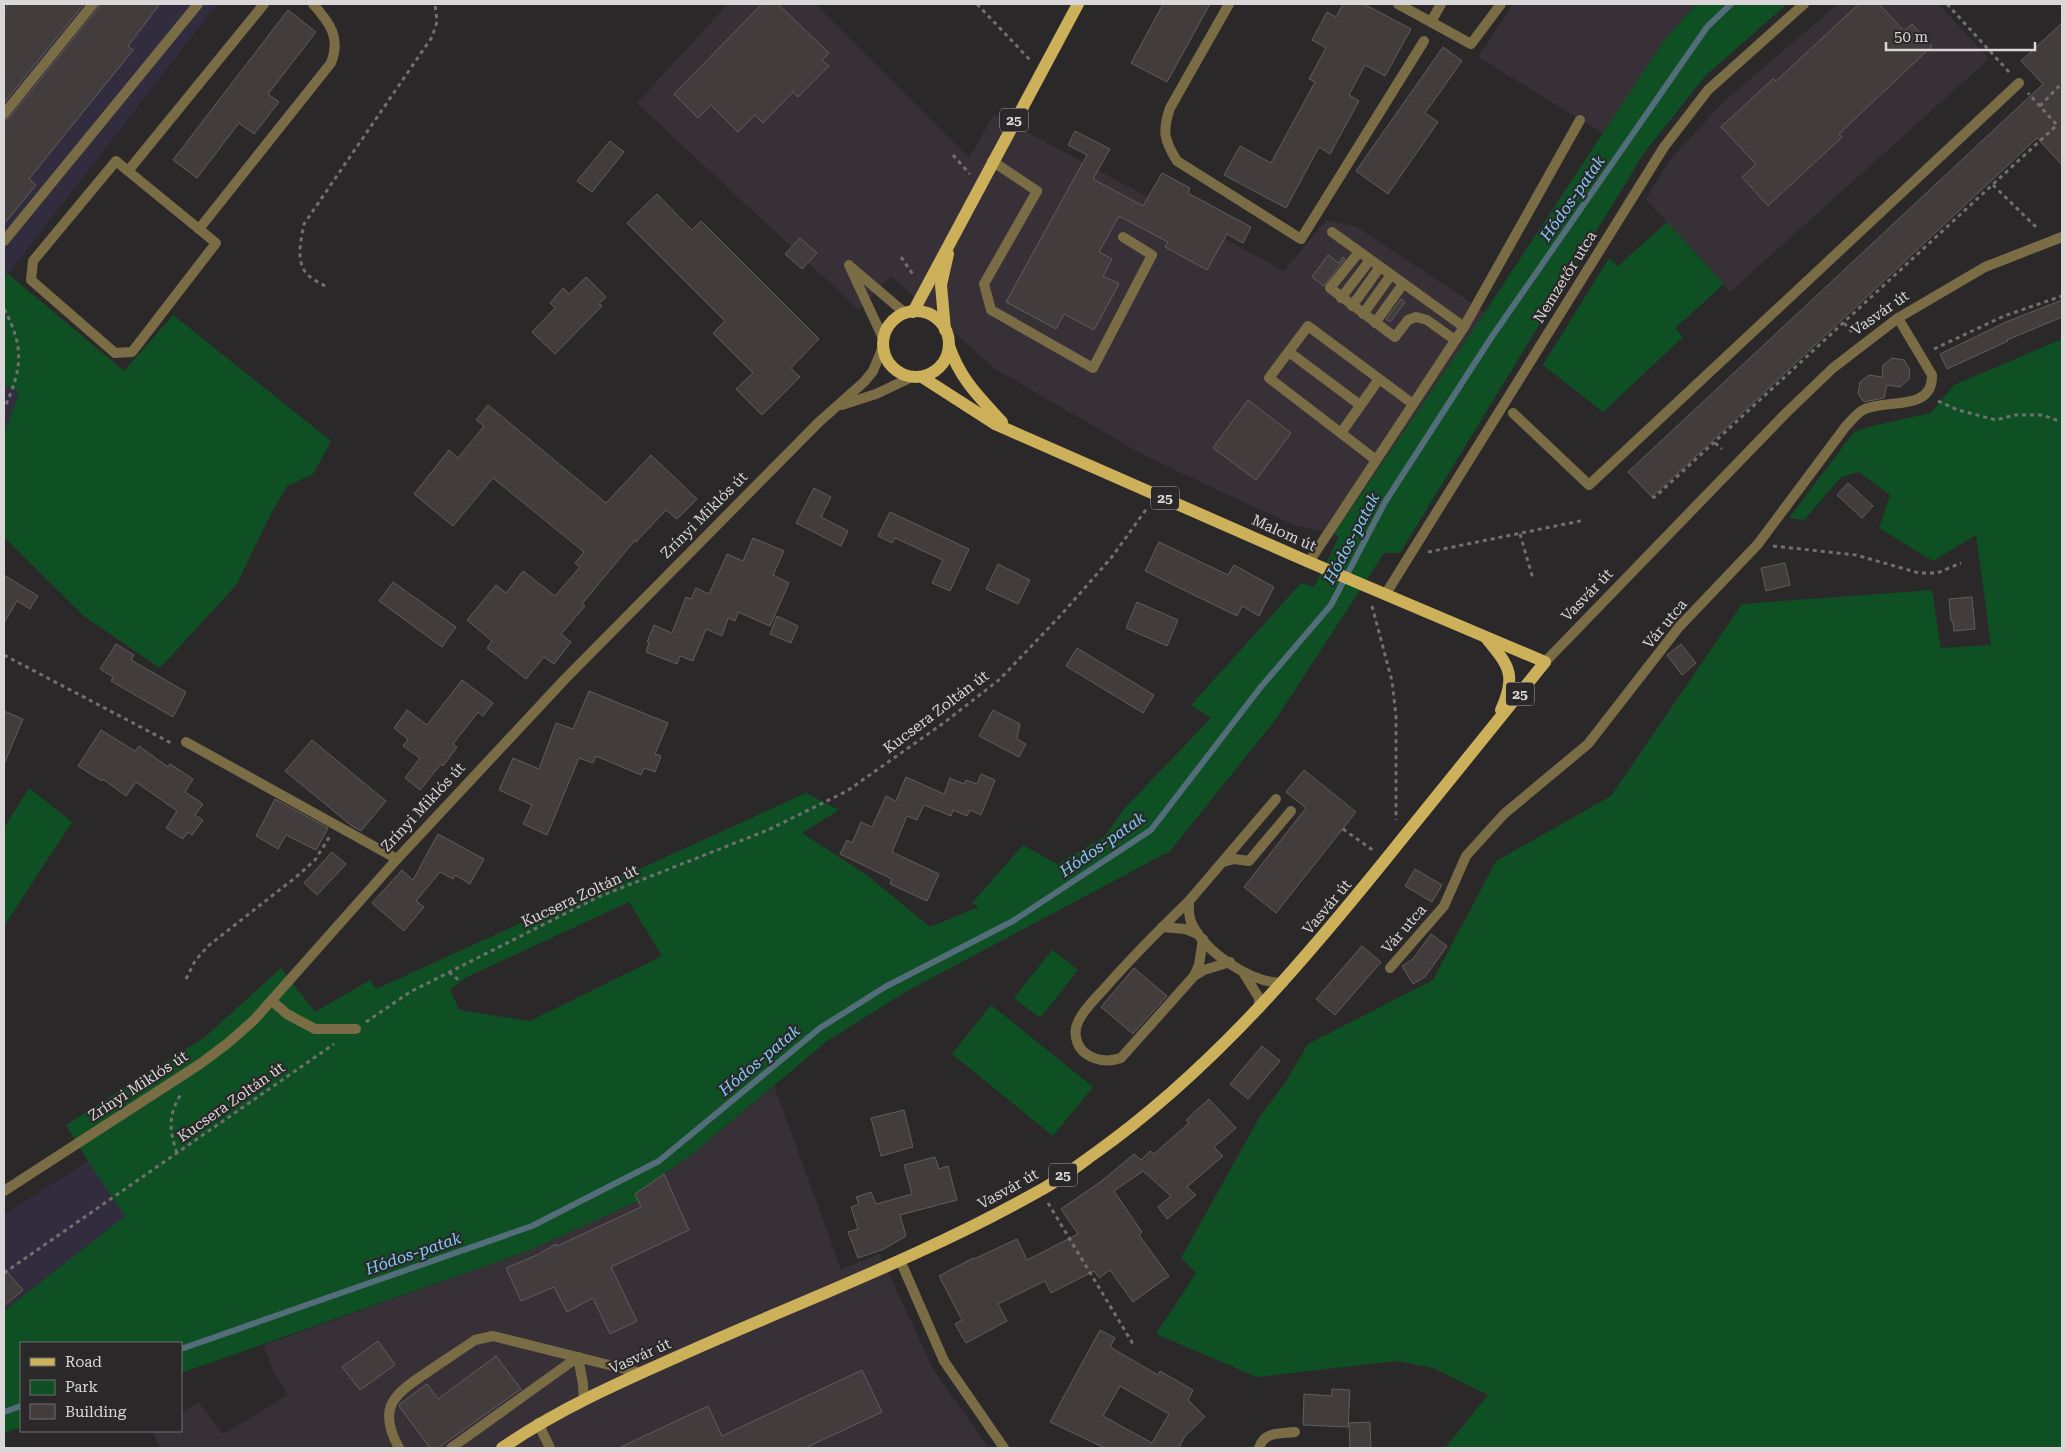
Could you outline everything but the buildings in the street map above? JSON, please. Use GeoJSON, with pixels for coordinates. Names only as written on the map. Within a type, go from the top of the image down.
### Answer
{"type":"FeatureCollection","features":[{"type":"Feature","properties":{"kind":"main road","name":"25"},"geometry":{"type":"LineString","coordinates":[[917,377],[901,374],[892,368],[885,358],[883,343],[891,322],[909,312],[952,237],[1078,4]]}},
{"type":"Feature","properties":{"kind":"main road","name":"25"},"geometry":{"type":"LineString","coordinates":[[949,346],[945,330],[941,285],[952,237]]}},
{"type":"Feature","properties":{"kind":"main road"},"geometry":{"type":"LineString","coordinates":[[909,312],[932,316],[940,322],[945,330]]}},
{"type":"Feature","properties":{"kind":"main road","name":"Malom út"},"geometry":{"type":"LineString","coordinates":[[949,346],[956,366],[973,391],[1011,432]]}},
{"type":"Feature","properties":{"kind":"main road"},"geometry":{"type":"LineString","coordinates":[[917,377],[932,373],[941,366],[949,346]]}},
{"type":"Feature","properties":{"kind":"main road","name":"Malom út"},"geometry":{"type":"LineString","coordinates":[[917,377],[961,401],[995,424],[1011,432],[1545,662]]}},
{"type":"Feature","properties":{"kind":"main road","name":"25"},"geometry":{"type":"LineString","coordinates":[[1485,637],[1506,662],[1510,679],[1507,696],[1494,725]]}},
{"type":"Feature","properties":{"kind":"main road","name":"Vasvár út"},"geometry":{"type":"LineString","coordinates":[[502,1448],[538,1423],[641,1373],[955,1236],[1042,1189],[1125,1132],[1163,1101],[1259,1009],[1283,983],[1331,928],[1545,662]]}},
{"type":"Feature","properties":{"kind":"street"},"geometry":{"type":"LineString","coordinates":[[4,114],[93,4]]}},
{"type":"Feature","properties":{"kind":"street"},"geometry":{"type":"LineString","coordinates":[[4,241],[198,4]]}},
{"type":"Feature","properties":{"kind":"street"},"geometry":{"type":"LineString","coordinates":[[128,171],[264,4]]}},
{"type":"Feature","properties":{"kind":"street"},"geometry":{"type":"LineString","coordinates":[[199,229],[331,63],[336,51],[336,39],[327,20],[313,4]]}},
{"type":"Feature","properties":{"kind":"street"},"geometry":{"type":"LineString","coordinates":[[1230,4],[1170,108],[1164,124],[1166,143],[1177,160],[1301,238],[1424,41]]}},
{"type":"Feature","properties":{"kind":"street"},"geometry":{"type":"LineString","coordinates":[[1398,4],[1412,7],[1431,22],[1471,44],[1501,4]]}},
{"type":"Feature","properties":{"kind":"street"},"geometry":{"type":"LineString","coordinates":[[1431,22],[1441,4]]}},
{"type":"Feature","properties":{"kind":"street","name":"Nemzetőr utca"},"geometry":{"type":"LineString","coordinates":[[1385,594],[1664,147],[1708,90],[1804,4]]}},
{"type":"Feature","properties":{"kind":"street"},"geometry":{"type":"LineString","coordinates":[[1513,414],[1588,485],[2019,83]]}},
{"type":"Feature","properties":{"kind":"street"},"geometry":{"type":"LineString","coordinates":[[1314,564],[1376,460],[1464,327],[1580,120]]}},
{"type":"Feature","properties":{"kind":"street"},"geometry":{"type":"LineString","coordinates":[[116,161],[128,171],[216,243],[132,352],[115,353],[31,280],[33,261],[116,161]]}},
{"type":"Feature","properties":{"kind":"street"},"geometry":{"type":"LineString","coordinates":[[992,161],[1037,191],[984,284],[991,310],[1093,368],[1152,255],[1123,237]]}},
{"type":"Feature","properties":{"kind":"street"},"geometry":{"type":"LineString","coordinates":[[1332,232],[1464,327]]}},
{"type":"Feature","properties":{"kind":"street","name":"Vasvár út"},"geometry":{"type":"LineString","coordinates":[[1545,662],[1786,413],[1833,368],[1898,318],[1985,267],[2062,237]]}},
{"type":"Feature","properties":{"kind":"street"},"geometry":{"type":"LineString","coordinates":[[1359,252],[1330,288],[1396,338],[1408,320],[1416,316],[1427,320],[1455,340]]}},
{"type":"Feature","properties":{"kind":"street"},"geometry":{"type":"LineString","coordinates":[[1341,298],[1370,260]]}},
{"type":"Feature","properties":{"kind":"street"},"geometry":{"type":"LineString","coordinates":[[883,343],[849,265],[909,312]]}},
{"type":"Feature","properties":{"kind":"street"},"geometry":{"type":"LineString","coordinates":[[1352,306],[1380,267]]}},
{"type":"Feature","properties":{"kind":"street"},"geometry":{"type":"LineString","coordinates":[[1363,314],[1391,275]]}},
{"type":"Feature","properties":{"kind":"street"},"geometry":{"type":"LineString","coordinates":[[1375,322],[1403,284]]}},
{"type":"Feature","properties":{"kind":"street"},"geometry":{"type":"LineString","coordinates":[[1898,318],[1932,375],[1930,389]]}},
{"type":"Feature","properties":{"kind":"street"},"geometry":{"type":"LineString","coordinates":[[1376,460],[1269,378],[1308,326],[1413,404]]}},
{"type":"Feature","properties":{"kind":"street","name":"Zrínyi Miklós út"},"geometry":{"type":"LineString","coordinates":[[4,1192],[200,1064],[228,1044],[254,1020],[397,859],[565,678],[820,422],[864,382],[873,371],[883,343]]}},
{"type":"Feature","properties":{"kind":"street"},"geometry":{"type":"LineString","coordinates":[[1289,352],[1360,405]]}},
{"type":"Feature","properties":{"kind":"street","name":"Zrínyi Miklós út"},"geometry":{"type":"LineString","coordinates":[[837,407],[876,394],[917,377]]}},
{"type":"Feature","properties":{"kind":"street"},"geometry":{"type":"LineString","coordinates":[[1341,433],[1379,379]]}},
{"type":"Feature","properties":{"kind":"street","name":"Vár utca"},"geometry":{"type":"LineString","coordinates":[[1390,968],[1444,906],[1466,856],[1504,814],[1588,744],[1680,627],[1758,544],[1846,426],[1864,409],[1904,404],[1924,396],[1930,389]]}},
{"type":"Feature","properties":{"kind":"street"},"geometry":{"type":"LineString","coordinates":[[186,742],[397,859]]}},
{"type":"Feature","properties":{"kind":"street"},"geometry":{"type":"LineString","coordinates":[[1201,936],[1200,965],[1194,976],[1121,1058],[1111,1061],[1096,1059],[1084,1052],[1076,1038],[1077,1023],[1085,1011],[1134,954],[1189,901],[1276,799]]}},
{"type":"Feature","properties":{"kind":"street"},"geometry":{"type":"LineString","coordinates":[[1223,862],[1234,859],[1249,861],[1291,811]]}},
{"type":"Feature","properties":{"kind":"street"},"geometry":{"type":"LineString","coordinates":[[1189,901],[1190,918],[1201,936],[1230,962],[1242,971],[1270,983],[1283,983]]}},
{"type":"Feature","properties":{"kind":"street"},"geometry":{"type":"LineString","coordinates":[[1162,927],[1185,929],[1201,936]]}},
{"type":"Feature","properties":{"kind":"street"},"geometry":{"type":"LineString","coordinates":[[1194,976],[1204,970],[1230,962]]}},
{"type":"Feature","properties":{"kind":"street"},"geometry":{"type":"LineString","coordinates":[[1242,971],[1259,998],[1259,1009]]}},
{"type":"Feature","properties":{"kind":"street"},"geometry":{"type":"LineString","coordinates":[[272,1001],[287,1014],[315,1029],[356,1029]]}},
{"type":"Feature","properties":{"kind":"street"},"geometry":{"type":"LineString","coordinates":[[900,1260],[944,1361],[1004,1448]]}},
{"type":"Feature","properties":{"kind":"street"},"geometry":{"type":"LineString","coordinates":[[399,1448],[391,1434],[388,1420],[394,1398],[401,1390],[475,1340],[493,1336],[641,1373]]}},
{"type":"Feature","properties":{"kind":"street"},"geometry":{"type":"LineString","coordinates":[[578,1357],[584,1400]]}},
{"type":"Feature","properties":{"kind":"street"},"geometry":{"type":"LineString","coordinates":[[451,1448],[578,1357]]}},
{"type":"Feature","properties":{"kind":"street"},"geometry":{"type":"LineString","coordinates":[[538,1423],[550,1448]]}},
{"type":"Feature","properties":{"kind":"street"},"geometry":{"type":"LineString","coordinates":[[1259,1448],[1261,1442],[1268,1435],[1295,1432]]}},
{"type":"Feature","properties":{"kind":"path"},"geometry":{"type":"LineString","coordinates":[[325,286],[307,274],[302,265],[300,256],[304,224],[432,37],[437,22],[435,4]]}},
{"type":"Feature","properties":{"kind":"path"},"geometry":{"type":"LineString","coordinates":[[977,4],[1031,62]]}},
{"type":"Feature","properties":{"kind":"path"},"geometry":{"type":"LineString","coordinates":[[1652,497],[1655,498],[2057,125],[1948,4]]}},
{"type":"Feature","properties":{"kind":"path"},"geometry":{"type":"LineString","coordinates":[[2040,106],[2061,84]]}},
{"type":"Feature","properties":{"kind":"path"},"geometry":{"type":"LineString","coordinates":[[953,155],[972,176]]}},
{"type":"Feature","properties":{"kind":"path"},"geometry":{"type":"LineString","coordinates":[[1993,185],[2037,228]]}},
{"type":"Feature","properties":{"kind":"path"},"geometry":{"type":"LineString","coordinates":[[901,257],[915,279]]}},
{"type":"Feature","properties":{"kind":"path"},"geometry":{"type":"LineString","coordinates":[[1921,355],[2004,316],[2062,296]]}},
{"type":"Feature","properties":{"kind":"path"},"geometry":{"type":"LineString","coordinates":[[4,310],[14,327],[20,352],[19,363],[4,409]]}},
{"type":"Feature","properties":{"kind":"path"},"geometry":{"type":"LineString","coordinates":[[1844,323],[1852,332]]}},
{"type":"Feature","properties":{"kind":"path"},"geometry":{"type":"LineString","coordinates":[[1930,389],[1937,400],[1958,410],[1996,420],[2015,415],[2042,415],[2062,422]]}},
{"type":"Feature","properties":{"kind":"path"},"geometry":{"type":"LineString","coordinates":[[1715,442],[1722,449]]}},
{"type":"Feature","properties":{"kind":"path","name":"Kucsera Zoltán út"},"geometry":{"type":"LineString","coordinates":[[4,1273],[410,992],[598,897],[768,830],[847,791],[945,722],[1000,679],[1061,615],[1111,558],[1157,495]]}},
{"type":"Feature","properties":{"kind":"path"},"geometry":{"type":"LineString","coordinates":[[1428,552],[1585,520]]}},
{"type":"Feature","properties":{"kind":"path"},"geometry":{"type":"LineString","coordinates":[[1520,534],[1533,579]]}},
{"type":"Feature","properties":{"kind":"path"},"geometry":{"type":"LineString","coordinates":[[1758,544],[1856,555],[1919,572],[1937,573],[1961,563]]}},
{"type":"Feature","properties":{"kind":"path"},"geometry":{"type":"LineString","coordinates":[[1372,603],[1391,672],[1396,716],[1396,825]]}},
{"type":"Feature","properties":{"kind":"path"},"geometry":{"type":"LineString","coordinates":[[4,655],[174,745],[186,742]]}},
{"type":"Feature","properties":{"kind":"path"},"geometry":{"type":"LineString","coordinates":[[186,979],[195,961],[215,940],[290,882],[315,860],[337,826]]}},
{"type":"Feature","properties":{"kind":"path"},"geometry":{"type":"LineString","coordinates":[[1342,829],[1376,853]]}},
{"type":"Feature","properties":{"kind":"path"},"geometry":{"type":"LineString","coordinates":[[450,972],[460,982]]}},
{"type":"Feature","properties":{"kind":"path"},"geometry":{"type":"LineString","coordinates":[[178,1153],[172,1138],[170,1122],[183,1092]]}},
{"type":"Feature","properties":{"kind":"path"},"geometry":{"type":"LineString","coordinates":[[1042,1189],[1049,1207],[1133,1344]]}},
{"type":"Feature","properties":{"kind":"shaded area"},"geometry":{"type":"Polygon","coordinates":[[[4,4],[217,4],[4,279],[4,4]]]}},
{"type":"Feature","properties":{"kind":"shaded area"},"geometry":{"type":"Polygon","coordinates":[[[728,4],[815,4],[969,158],[994,114],[1284,271],[1326,220],[1357,227],[1485,312],[1334,534],[1293,525],[1147,457],[995,369],[891,276],[859,310],[637,103],[728,4]]]}},
{"type":"Feature","properties":{"kind":"shaded area"},"geometry":{"type":"Polygon","coordinates":[[[1513,4],[1696,4],[1663,42],[1604,134],[1478,57],[1513,4]]]}},
{"type":"Feature","properties":{"kind":"shaded area"},"geometry":{"type":"Polygon","coordinates":[[[1838,4],[1939,4],[1989,59],[1730,292],[1646,199],[1669,161],[1722,103],[1838,4]]]}},
{"type":"Feature","properties":{"kind":"shaded area"},"geometry":{"type":"Polygon","coordinates":[[[4,385],[19,393],[4,433],[4,385]]]}},
{"type":"Feature","properties":{"kind":"shaded area"},"geometry":{"type":"Polygon","coordinates":[[[774,1086],[841,1269],[880,1254],[933,1369],[989,1448],[160,1448],[152,1432],[182,1432],[182,1412],[199,1403],[223,1434],[288,1395],[274,1373],[264,1345],[528,1251],[638,1201],[635,1194],[691,1155],[774,1086]]]}},
{"type":"Feature","properties":{"kind":"shaded area"},"geometry":{"type":"Polygon","coordinates":[[[88,1161],[125,1216],[4,1311],[4,1215],[88,1161]]]}},
{"type":"Feature","properties":{"kind":"green space"},"geometry":{"type":"Polygon","coordinates":[[[1696,4],[1787,4],[1705,76],[1644,153],[1400,553],[1384,553],[1276,719],[1170,851],[907,991],[827,1041],[691,1155],[635,1194],[638,1201],[528,1251],[182,1373],[182,1342],[20,1342],[20,1427],[4,1433],[4,1311],[125,1216],[66,1125],[205,1037],[281,968],[315,1012],[370,980],[376,989],[806,793],[839,810],[802,833],[868,876],[930,927],[979,907],[972,903],[1023,845],[1057,864],[1104,837],[1125,808],[1211,718],[1191,705],[1301,583],[1314,587],[1339,537],[1334,534],[1485,312],[1663,42],[1696,4]],[[629,902],[467,977],[450,989],[459,1010],[530,1021],[662,956],[629,902]]]}},
{"type":"Feature","properties":{"kind":"green space"},"geometry":{"type":"Polygon","coordinates":[[[1667,222],[1724,284],[1675,328],[1683,337],[1603,412],[1543,365],[1609,258],[1618,266],[1667,222]]]}},
{"type":"Feature","properties":{"kind":"green space"},"geometry":{"type":"Polygon","coordinates":[[[7,273],[124,371],[173,315],[331,441],[313,474],[287,486],[270,515],[237,584],[160,668],[85,617],[4,537],[4,433],[19,393],[4,385],[4,279],[7,273]]]}},
{"type":"Feature","properties":{"kind":"green space"},"geometry":{"type":"Polygon","coordinates":[[[2062,339],[2062,1448],[1445,1448],[1488,1395],[1433,1368],[1397,1361],[1257,1377],[1156,1334],[1196,1273],[1181,1258],[1259,1118],[1285,1083],[1308,1044],[1433,980],[1496,861],[1611,796],[1742,604],[1932,590],[1941,648],[1991,645],[1976,535],[1933,561],[1879,528],[1890,495],[1859,472],[1841,477],[1804,520],[1789,518],[1854,432],[1872,426],[1931,413],[1954,385],[2062,339]]]}},
{"type":"Feature","properties":{"kind":"green space"},"geometry":{"type":"Polygon","coordinates":[[[29,788],[72,822],[4,926],[4,828],[29,788]]]}},
{"type":"Feature","properties":{"kind":"green space"},"geometry":{"type":"Polygon","coordinates":[[[1052,950],[1078,970],[1040,1018],[1014,998],[1052,950]]]}},
{"type":"Feature","properties":{"kind":"green space"},"geometry":{"type":"Polygon","coordinates":[[[991,1005],[1093,1087],[1053,1136],[952,1054],[991,1005]]]}},
{"type":"Feature","properties":{"kind":"waterway","name":"Hódos-patak"},"geometry":{"type":"LineString","coordinates":[[182,1349],[532,1226],[659,1161],[820,1028],[885,987],[1013,921],[1151,830],[1260,688],[1331,605],[1385,502],[1491,338],[1707,27],[1731,4]]}},
{"type":"Feature","properties":{"kind":"waterway","name":"Hódos-patak"},"geometry":{"type":"LineString","coordinates":[[4,1412],[20,1406]]}}]}
